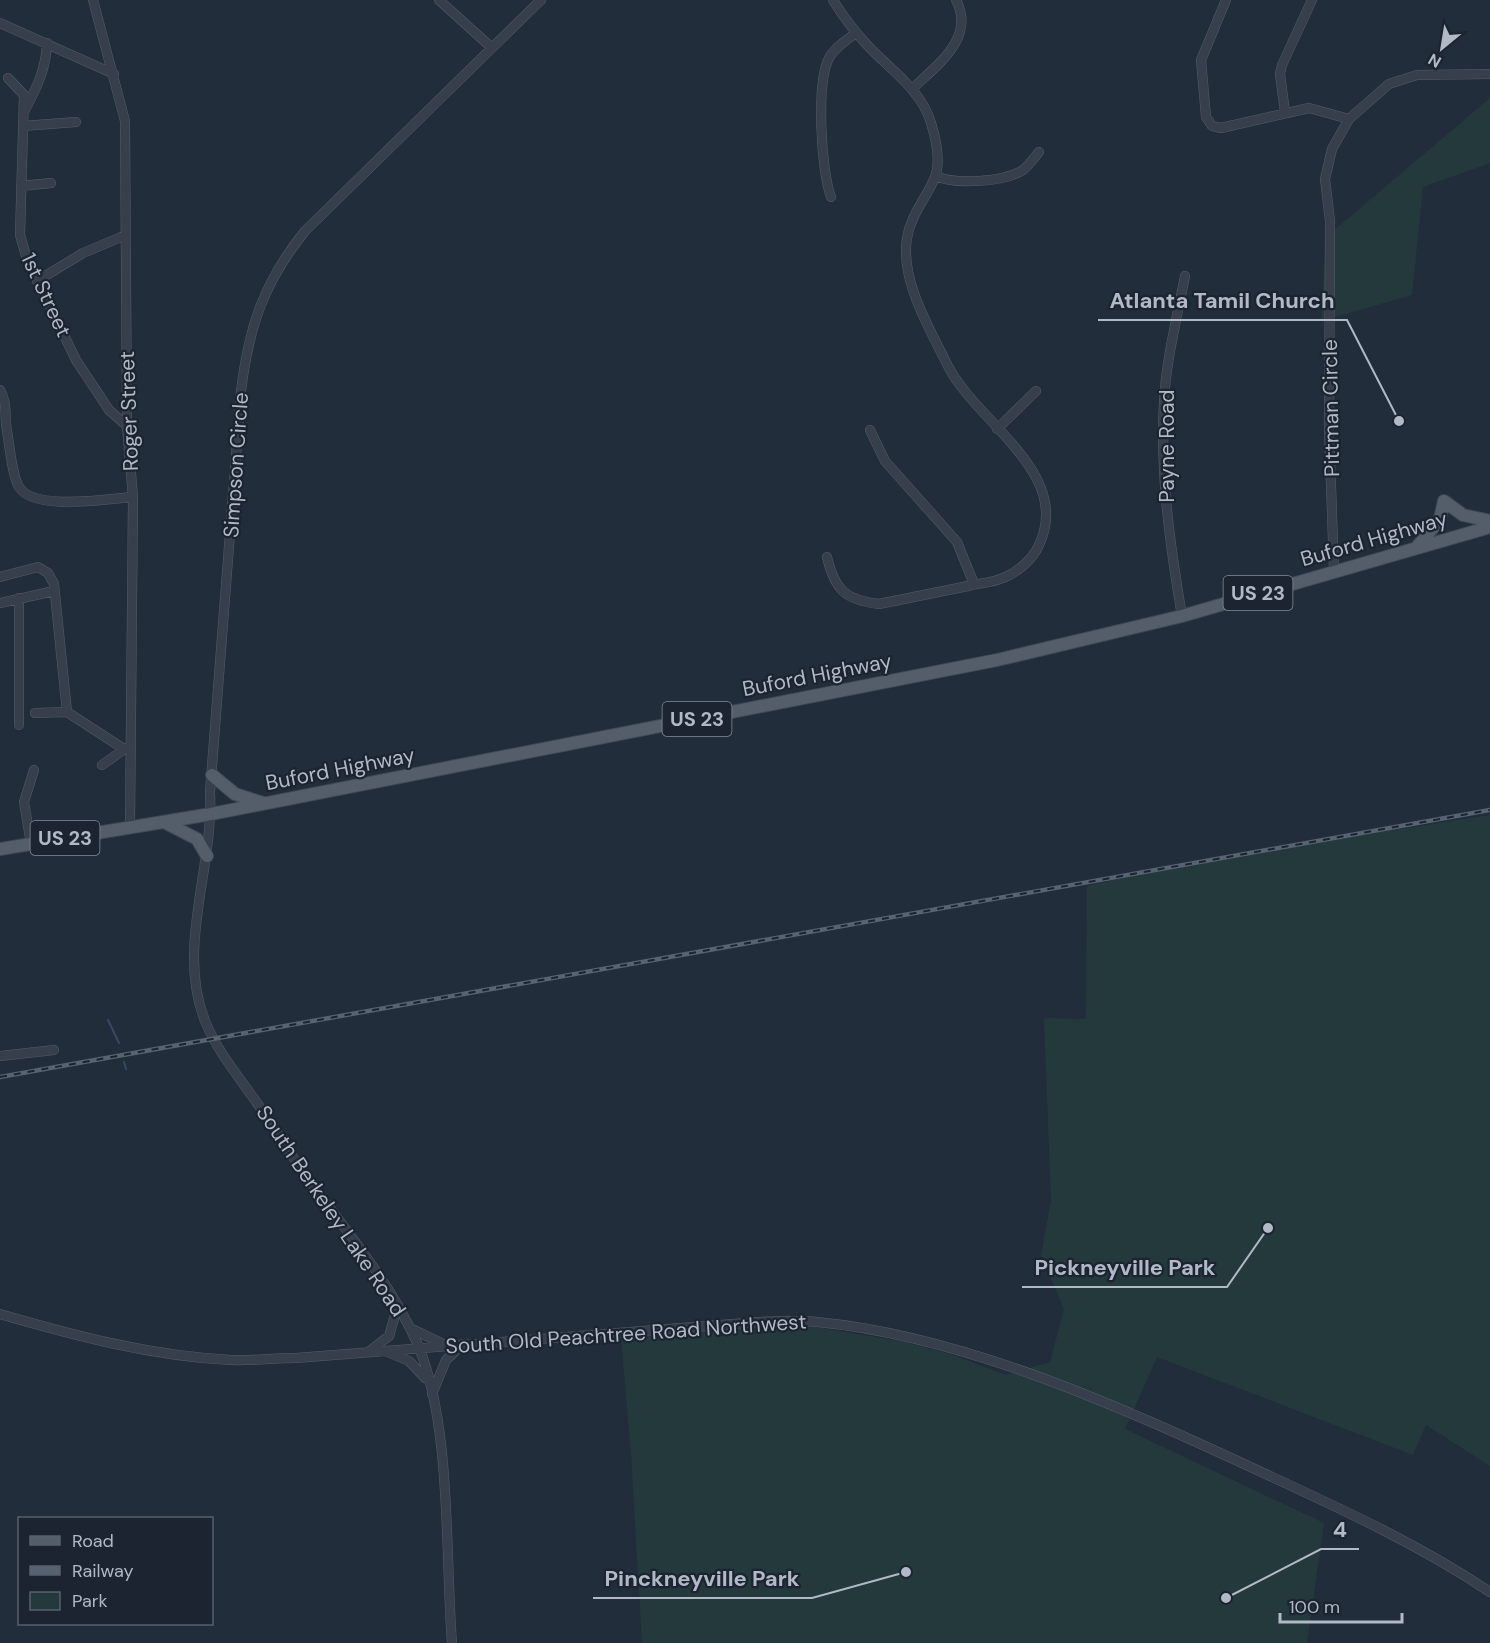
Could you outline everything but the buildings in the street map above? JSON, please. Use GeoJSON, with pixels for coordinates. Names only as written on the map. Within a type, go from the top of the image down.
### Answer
{"type":"FeatureCollection","features":[{"type":"Feature","properties":{"kind":"main road"},"geometry":{"type":"LineString","coordinates":[[1416,548],[1440,519],[1444,501],[1463,515],[1490,521]]}},
{"type":"Feature","properties":{"kind":"main road","name":"Buford Highway"},"geometry":{"type":"LineString","coordinates":[[0,849],[211,814],[997,660],[1182,616],[1334,570],[1490,527]]}},
{"type":"Feature","properties":{"kind":"main road"},"geometry":{"type":"LineString","coordinates":[[212,775],[236,794],[264,803]]}},
{"type":"Feature","properties":{"kind":"main road"},"geometry":{"type":"LineString","coordinates":[[162,821],[197,839],[207,856]]}},
{"type":"Feature","properties":{"kind":"street","name":"Roger Street"},"geometry":{"type":"LineString","coordinates":[[93,0],[125,121],[127,426],[133,497],[127,747],[130,826]]}},
{"type":"Feature","properties":{"kind":"street"},"geometry":{"type":"LineString","coordinates":[[439,0],[492,48]]}},
{"type":"Feature","properties":{"kind":"street","name":"Simpson Circle"},"geometry":{"type":"LineString","coordinates":[[214,1038],[205,1022],[195,980],[195,932],[211,814],[241,391],[245,355],[256,314],[268,285],[285,255],[305,231],[541,0]]}},
{"type":"Feature","properties":{"kind":"street"},"geometry":{"type":"LineString","coordinates":[[827,557],[836,586],[853,599],[879,604],[1004,578],[1023,565],[1038,547],[1047,518],[1046,500],[1028,463],[963,390],[949,368],[914,290],[907,268],[907,240],[914,212],[936,176],[937,150],[930,120],[912,89],[856,33],[833,0]]}},
{"type":"Feature","properties":{"kind":"street"},"geometry":{"type":"LineString","coordinates":[[912,89],[953,49],[959,38],[962,20],[956,0]]}},
{"type":"Feature","properties":{"kind":"street"},"geometry":{"type":"LineString","coordinates":[[1226,0],[1201,60],[1206,117],[1212,126],[1221,128],[1309,108],[1349,118]]}},
{"type":"Feature","properties":{"kind":"street"},"geometry":{"type":"LineString","coordinates":[[1286,112],[1280,74],[1312,0]]}},
{"type":"Feature","properties":{"kind":"street"},"geometry":{"type":"LineString","coordinates":[[0,24],[114,74]]}},
{"type":"Feature","properties":{"kind":"street"},"geometry":{"type":"LineString","coordinates":[[831,196],[823,167],[824,80],[829,57],[856,33]]}},
{"type":"Feature","properties":{"kind":"street"},"geometry":{"type":"LineString","coordinates":[[25,110],[42,79],[47,43]]}},
{"type":"Feature","properties":{"kind":"street","name":"Pittman Circle"},"geometry":{"type":"LineString","coordinates":[[1334,570],[1329,429],[1330,221],[1325,179],[1332,149],[1349,118],[1389,84],[1417,75],[1490,74]]}},
{"type":"Feature","properties":{"kind":"street","name":"1st Street"},"geometry":{"type":"LineString","coordinates":[[8,78],[24,94],[20,235],[27,259],[76,360],[109,410],[127,426]]}},
{"type":"Feature","properties":{"kind":"street"},"geometry":{"type":"LineString","coordinates":[[23,126],[76,122]]}},
{"type":"Feature","properties":{"kind":"street"},"geometry":{"type":"LineString","coordinates":[[936,176],[958,182],[1012,175],[1024,169],[1039,152]]}},
{"type":"Feature","properties":{"kind":"street"},"geometry":{"type":"LineString","coordinates":[[21,186],[51,183]]}},
{"type":"Feature","properties":{"kind":"street"},"geometry":{"type":"LineString","coordinates":[[38,281],[83,254],[126,235]]}},
{"type":"Feature","properties":{"kind":"street","name":"Payne Road"},"geometry":{"type":"LineString","coordinates":[[1182,616],[1168,534],[1163,463],[1164,401],[1185,276]]}},
{"type":"Feature","properties":{"kind":"street"},"geometry":{"type":"LineString","coordinates":[[0,390],[6,401],[6,427],[18,486],[27,497],[55,502],[133,497]]}},
{"type":"Feature","properties":{"kind":"street"},"geometry":{"type":"LineString","coordinates":[[997,429],[1036,391]]}},
{"type":"Feature","properties":{"kind":"street"},"geometry":{"type":"LineString","coordinates":[[870,430],[885,461],[957,542],[974,584]]}},
{"type":"Feature","properties":{"kind":"street"},"geometry":{"type":"LineString","coordinates":[[0,577],[38,567],[48,573],[54,591],[67,712]]}},
{"type":"Feature","properties":{"kind":"street"},"geometry":{"type":"LineString","coordinates":[[0,603],[54,591]]}},
{"type":"Feature","properties":{"kind":"street"},"geometry":{"type":"LineString","coordinates":[[19,598],[19,725]]}},
{"type":"Feature","properties":{"kind":"street"},"geometry":{"type":"LineString","coordinates":[[35,712],[67,712],[127,747],[102,765]]}},
{"type":"Feature","properties":{"kind":"street"},"geometry":{"type":"LineString","coordinates":[[31,844],[24,802],[34,770]]}},
{"type":"Feature","properties":{"kind":"street","name":"South Berkeley Lake Road"},"geometry":{"type":"LineString","coordinates":[[214,1038],[398,1305],[419,1348],[430,1389],[441,1447],[452,1643]]}},
{"type":"Feature","properties":{"kind":"street"},"geometry":{"type":"LineString","coordinates":[[0,1056],[54,1050]]}},
{"type":"Feature","properties":{"kind":"street"},"geometry":{"type":"LineString","coordinates":[[370,1350],[389,1336],[398,1305]]}},
{"type":"Feature","properties":{"kind":"street","name":"South Old Peachtree Road Northwest"},"geometry":{"type":"LineString","coordinates":[[0,1314],[95,1341],[176,1355],[233,1360],[801,1321],[871,1330],[936,1345],[1090,1397],[1230,1457],[1408,1543],[1490,1592]]}},
{"type":"Feature","properties":{"kind":"street"},"geometry":{"type":"LineString","coordinates":[[409,1326],[420,1335],[448,1346]]}},
{"type":"Feature","properties":{"kind":"street"},"geometry":{"type":"LineString","coordinates":[[383,1350],[409,1361],[430,1389],[446,1360],[463,1344]]}},
{"type":"Feature","properties":{"kind":"green space"},"geometry":{"type":"Polygon","coordinates":[[[1490,98],[1490,163],[1423,187],[1412,295],[1321,321],[1326,237],[1490,98]]]}},
{"type":"Feature","properties":{"kind":"green space"},"geometry":{"type":"Polygon","coordinates":[[[1490,815],[1490,1466],[1426,1425],[1413,1455],[1157,1357],[1125,1429],[1324,1523],[1307,1643],[642,1643],[631,1454],[621,1337],[772,1325],[802,1325],[901,1341],[950,1354],[1006,1375],[1050,1362],[1064,1309],[1041,1255],[1051,1200],[1044,1018],[1086,1019],[1087,886],[1208,859],[1490,815]]]}},
{"type":"Feature","properties":{"kind":"waterway"},"geometry":{"type":"LineString","coordinates":[[108,1020],[119,1043]]}},
{"type":"Feature","properties":{"kind":"waterway"},"geometry":{"type":"LineString","coordinates":[[124,1062],[126,1069]]}},
{"type":"Feature","properties":{"kind":"railway"},"geometry":{"type":"LineString","coordinates":[[0,1077],[1490,810]]}},
{"type":"Feature","properties":{"kind":"place","name":"Atlanta Tamil Church"},"geometry":{"type":"Point","coordinates":[1399,421]}},
{"type":"Feature","properties":{"kind":"place","name":"Pickneyville Park"},"geometry":{"type":"Point","coordinates":[1268,1228]}},
{"type":"Feature","properties":{"kind":"place","name":"Pinckneyville Park"},"geometry":{"type":"Point","coordinates":[906,1572]}},
{"type":"Feature","properties":{"kind":"place","name":"4"},"geometry":{"type":"Point","coordinates":[1226,1598]}}]}
